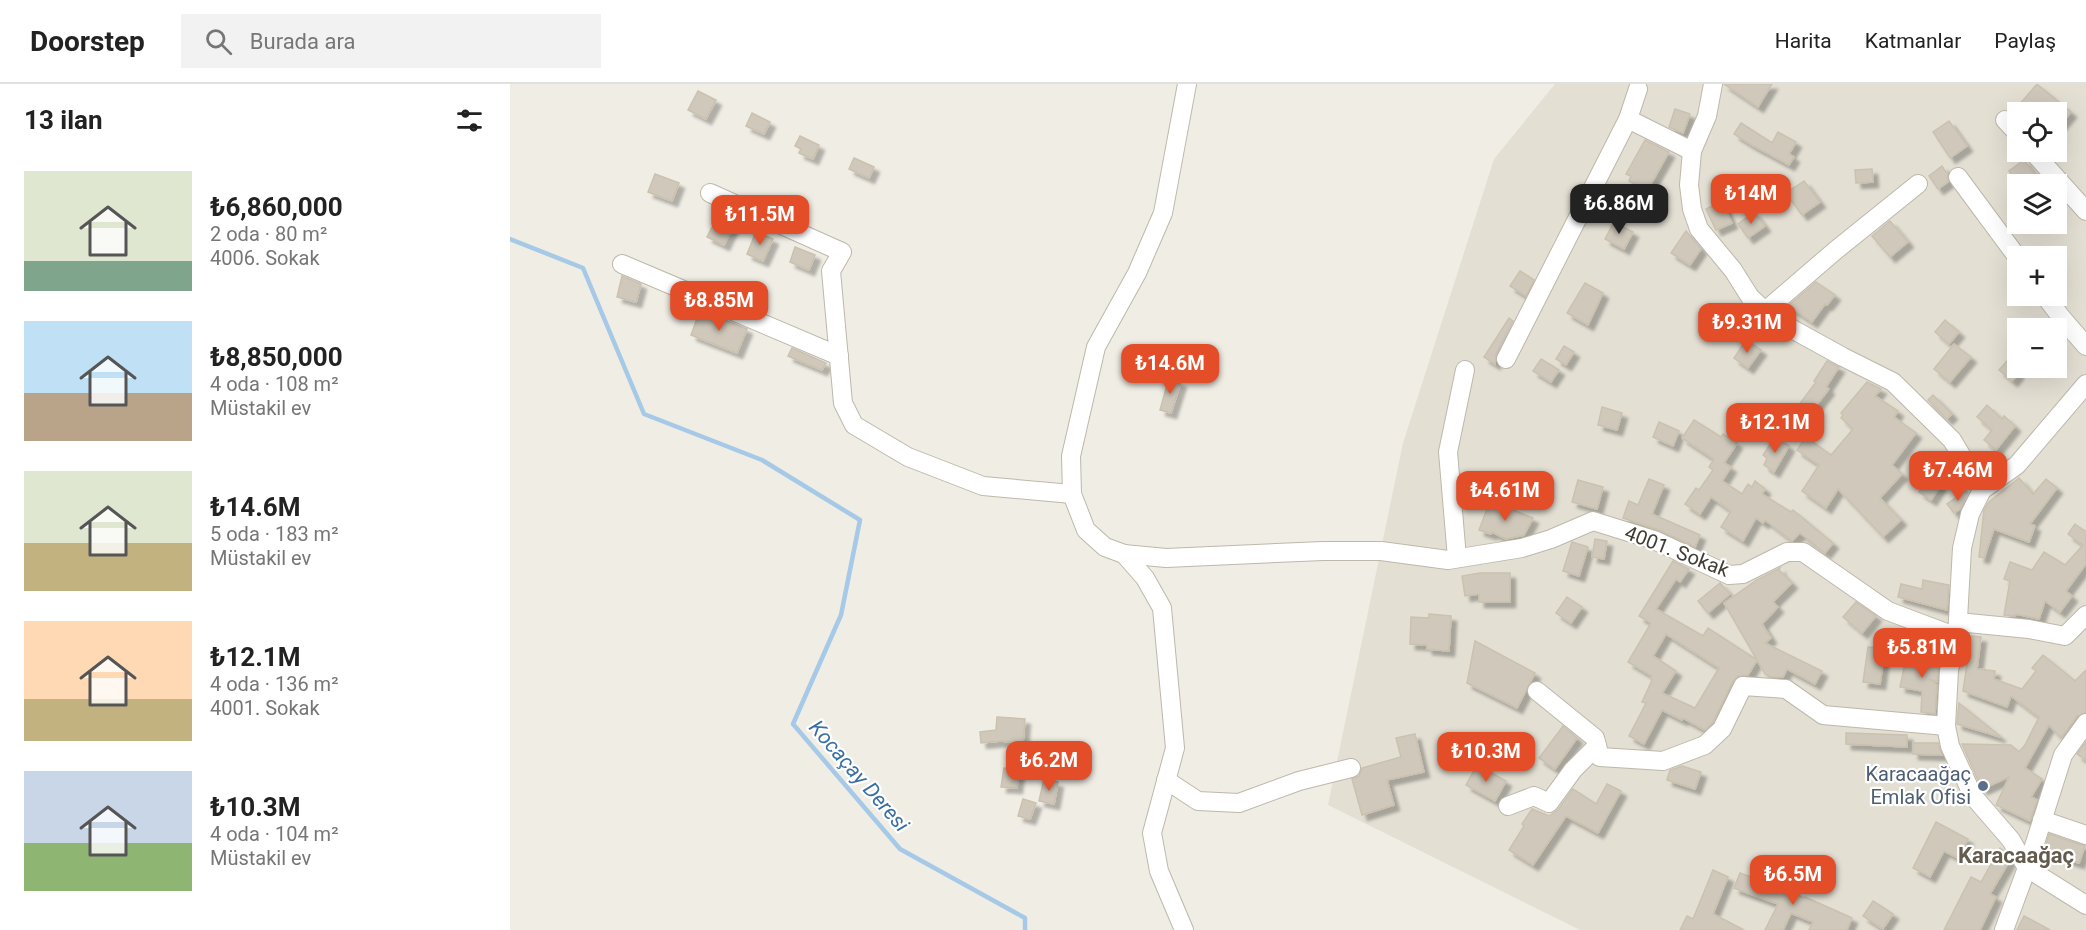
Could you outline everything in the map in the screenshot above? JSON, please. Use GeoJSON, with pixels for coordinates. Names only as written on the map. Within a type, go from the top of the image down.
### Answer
{"type":"FeatureCollection","features":[{"type":"Feature","properties":{"kind":"street"},"geometry":{"type":"LineString","coordinates":[[1184,930],[1159,871],[1152,833],[1175,748],[1162,608],[1145,578],[1124,554],[1105,547],[1086,530],[1072,494],[1071,456],[1096,348],[1137,273],[1163,213],[1187,84]]}},
{"type":"Feature","properties":{"kind":"street"},"geometry":{"type":"LineString","coordinates":[[1713,84],[1707,116],[1692,151],[1689,185],[1692,209],[1699,229],[1733,270],[1750,297],[1765,311],[1843,357],[1893,381],[1952,440],[1982,490]]}},
{"type":"Feature","properties":{"kind":"street"},"geometry":{"type":"LineString","coordinates":[[1506,359],[1628,119],[1638,89]]}},
{"type":"Feature","properties":{"kind":"street"},"geometry":{"type":"LineString","coordinates":[[1628,119],[1692,151]]}},
{"type":"Feature","properties":{"kind":"street"},"geometry":{"type":"LineString","coordinates":[[2004,120],[2007,123]]}},
{"type":"Feature","properties":{"kind":"street"},"geometry":{"type":"LineString","coordinates":[[2042,162],[2086,211]]}},
{"type":"Feature","properties":{"kind":"street"},"geometry":{"type":"LineString","coordinates":[[1958,177],[2009,246]]}},
{"type":"Feature","properties":{"kind":"street"},"geometry":{"type":"LineString","coordinates":[[1765,311],[1918,184]]}},
{"type":"Feature","properties":{"kind":"street"},"geometry":{"type":"LineString","coordinates":[[710,193],[842,252],[831,271],[843,403],[854,425],[908,457],[983,486],[1072,494]]}},
{"type":"Feature","properties":{"kind":"street"},"geometry":{"type":"LineString","coordinates":[[622,264],[839,356]]}},
{"type":"Feature","properties":{"kind":"street"},"geometry":{"type":"LineString","coordinates":[[2053,306],[2086,346]]}},
{"type":"Feature","properties":{"kind":"street"},"geometry":{"type":"LineString","coordinates":[[1457,558],[1448,452],[1465,370]]}},
{"type":"Feature","properties":{"kind":"street"},"geometry":{"type":"LineString","coordinates":[[2086,384],[2017,465],[1982,490],[1970,514],[1962,548],[1958,630],[1949,670],[1946,726],[1950,746],[1974,796],[2011,840],[2027,868],[2086,905]]}},
{"type":"Feature","properties":{"kind":"street","name":"4001. Sokak"},"geometry":{"type":"LineString","coordinates":[[1124,554],[1166,558],[1323,551],[1381,551],[1448,560],[1522,548],[1551,539],[1593,521],[1654,540],[1729,575],[1743,574],[1787,552],[1803,552],[1888,611],[1958,630],[2029,628],[2065,636],[2086,615]]}},
{"type":"Feature","properties":{"kind":"street"},"geometry":{"type":"LineString","coordinates":[[1537,691],[1595,738],[1600,758],[1663,761],[1705,745],[1722,729],[1743,686],[1786,689],[1823,715],[1946,726]]}},
{"type":"Feature","properties":{"kind":"street"},"geometry":{"type":"LineString","coordinates":[[2004,930],[2027,868],[2063,755],[2086,723]]}},
{"type":"Feature","properties":{"kind":"street"},"geometry":{"type":"LineString","coordinates":[[1508,806],[1534,796],[1549,803],[1573,770],[1597,746]]}},
{"type":"Feature","properties":{"kind":"street"},"geometry":{"type":"LineString","coordinates":[[1166,780],[1198,801],[1239,803],[1299,781],[1351,768]]}},
{"type":"Feature","properties":{"kind":"street"},"geometry":{"type":"LineString","coordinates":[[2042,820],[2086,835]]}},
{"type":"Feature","properties":{"kind":"shaded area"},"geometry":{"type":"Polygon","coordinates":[[[1555,84],[2086,84],[2086,930],[1580,930],[1328,805],[1403,443],[1494,159],[1555,84]]]}},
{"type":"Feature","properties":{"kind":"building"},"geometry":{"type":"Polygon","coordinates":[[[1724,84],[1772,84],[1758,107],[1724,84]]]}},
{"type":"Feature","properties":{"kind":"building"},"geometry":{"type":"Polygon","coordinates":[[[2037,84],[2059,102],[2022,102],[2037,84]]]}},
{"type":"Feature","properties":{"kind":"building"},"geometry":{"type":"Polygon","coordinates":[[[698,91],[716,100],[706,119],[688,110],[698,91]]]}},
{"type":"Feature","properties":{"kind":"building"},"geometry":{"type":"Polygon","coordinates":[[[1675,109],[1690,114],[1683,133],[1669,127],[1675,109]]]}},
{"type":"Feature","properties":{"kind":"building"},"geometry":{"type":"Polygon","coordinates":[[[752,113],[770,122],[764,134],[746,126],[752,113]]]}},
{"type":"Feature","properties":{"kind":"building"},"geometry":{"type":"Polygon","coordinates":[[[1949,121],[1967,146],[1950,158],[1933,132],[1949,121]]]}},
{"type":"Feature","properties":{"kind":"building"},"geometry":{"type":"Polygon","coordinates":[[[1741,123],[1772,143],[1778,132],[1796,142],[1789,154],[1794,157],[1789,165],[1734,134],[1741,123]]]}},
{"type":"Feature","properties":{"kind":"building"},"geometry":{"type":"Polygon","coordinates":[[[800,136],[819,145],[813,159],[799,153],[801,149],[795,146],[800,136]]]}},
{"type":"Feature","properties":{"kind":"building"},"geometry":{"type":"Polygon","coordinates":[[[1645,140],[1669,152],[1647,191],[1629,181],[1631,176],[1626,174],[1645,140]]]}},
{"type":"Feature","properties":{"kind":"building"},"geometry":{"type":"Polygon","coordinates":[[[854,158],[874,167],[869,178],[849,169],[854,158]]]}},
{"type":"Feature","properties":{"kind":"building"},"geometry":{"type":"Polygon","coordinates":[[[2021,162],[2025,162],[2034,174],[2011,174],[2009,171],[2021,162]]]}},
{"type":"Feature","properties":{"kind":"building"},"geometry":{"type":"Polygon","coordinates":[[[1942,166],[1947,174],[1948,182],[1938,189],[1929,176],[1942,166]]]}},
{"type":"Feature","properties":{"kind":"building"},"geometry":{"type":"Polygon","coordinates":[[[1872,169],[1873,182],[1856,183],[1855,170],[1872,169]]]}},
{"type":"Feature","properties":{"kind":"building"},"geometry":{"type":"Polygon","coordinates":[[[655,174],[679,183],[672,201],[648,192],[655,174]]]}},
{"type":"Feature","properties":{"kind":"building"},"geometry":{"type":"Polygon","coordinates":[[[1804,181],[1820,202],[1802,215],[1786,193],[1804,181]]]}},
{"type":"Feature","properties":{"kind":"building"},"geometry":{"type":"Polygon","coordinates":[[[1722,201],[1732,223],[1716,230],[1706,209],[1722,201]]]}},
{"type":"Feature","properties":{"kind":"building"},"geometry":{"type":"Polygon","coordinates":[[[720,212],[736,220],[724,245],[707,237],[720,212]]]}},
{"type":"Feature","properties":{"kind":"building"},"geometry":{"type":"Polygon","coordinates":[[[1754,212],[1765,226],[1748,238],[1738,224],[1754,212]]]}},
{"type":"Feature","properties":{"kind":"building"},"geometry":{"type":"Polygon","coordinates":[[[1890,221],[1908,242],[1890,257],[1872,236],[1890,221]]]}},
{"type":"Feature","properties":{"kind":"building"},"geometry":{"type":"Polygon","coordinates":[[[1614,222],[1633,232],[1624,249],[1605,239],[1614,222]]]}},
{"type":"Feature","properties":{"kind":"building"},"geometry":{"type":"Polygon","coordinates":[[[1686,231],[1701,249],[1690,265],[1671,253],[1686,231]]]}},
{"type":"Feature","properties":{"kind":"building"},"geometry":{"type":"Polygon","coordinates":[[[756,232],[773,239],[763,261],[747,254],[756,232]]]}},
{"type":"Feature","properties":{"kind":"building"},"geometry":{"type":"Polygon","coordinates":[[[795,247],[815,255],[809,270],[790,262],[795,247]]]}},
{"type":"Feature","properties":{"kind":"building"},"geometry":{"type":"Polygon","coordinates":[[[1520,271],[1534,280],[1526,296],[1510,286],[1520,271]]]}},
{"type":"Feature","properties":{"kind":"building"},"geometry":{"type":"Polygon","coordinates":[[[622,276],[641,284],[636,302],[617,297],[622,276]]]}},
{"type":"Feature","properties":{"kind":"building"},"geometry":{"type":"Polygon","coordinates":[[[1816,282],[1835,295],[1812,322],[1788,306],[1816,282]]]}},
{"type":"Feature","properties":{"kind":"building"},"geometry":{"type":"Polygon","coordinates":[[[1585,283],[1603,293],[1588,325],[1567,313],[1585,283]]]}},
{"type":"Feature","properties":{"kind":"building"},"geometry":{"type":"Polygon","coordinates":[[[1742,305],[1755,317],[1737,332],[1726,320],[1742,305]]]}},
{"type":"Feature","properties":{"kind":"building"},"geometry":{"type":"Polygon","coordinates":[[[700,310],[747,329],[737,353],[691,335],[700,310]]]}},
{"type":"Feature","properties":{"kind":"building"},"geometry":{"type":"Polygon","coordinates":[[[1509,318],[1513,321],[1496,354],[1495,364],[1484,357],[1509,318]]]}},
{"type":"Feature","properties":{"kind":"building"},"geometry":{"type":"Polygon","coordinates":[[[1945,320],[1959,332],[1949,344],[1935,332],[1945,320]]]}},
{"type":"Feature","properties":{"kind":"building"},"geometry":{"type":"Polygon","coordinates":[[[1746,340],[1761,350],[1748,368],[1734,358],[1746,340]]]}},
{"type":"Feature","properties":{"kind":"building"},"geometry":{"type":"Polygon","coordinates":[[[1954,344],[1971,357],[1950,382],[1934,369],[1954,344]]]}},
{"type":"Feature","properties":{"kind":"building"},"geometry":{"type":"Polygon","coordinates":[[[1564,346],[1574,352],[1566,365],[1556,359],[1564,346]]]}},
{"type":"Feature","properties":{"kind":"building"},"geometry":{"type":"Polygon","coordinates":[[[792,348],[826,363],[822,370],[788,356],[792,348]]]}},
{"type":"Feature","properties":{"kind":"building"},"geometry":{"type":"Polygon","coordinates":[[[1541,359],[1559,370],[1551,382],[1533,371],[1541,359]]]}},
{"type":"Feature","properties":{"kind":"building"},"geometry":{"type":"Polygon","coordinates":[[[1827,361],[1839,367],[1826,387],[1829,389],[1809,415],[1798,406],[1816,382],[1814,381],[1827,361]]]}},
{"type":"Feature","properties":{"kind":"building"},"geometry":{"type":"Polygon","coordinates":[[[2007,361],[2007,377],[1999,370],[2007,361]]]}},
{"type":"Feature","properties":{"kind":"building"},"geometry":{"type":"Polygon","coordinates":[[[1169,378],[1181,382],[1171,413],[1160,410],[1169,378]]]}},
{"type":"Feature","properties":{"kind":"building"},"geometry":{"type":"Polygon","coordinates":[[[1867,382],[1881,389],[1875,396],[1898,411],[1894,417],[1916,433],[1892,465],[1902,474],[1880,498],[1901,520],[1883,537],[1838,489],[1826,508],[1802,491],[1819,465],[1797,450],[1806,437],[1831,455],[1853,429],[1841,418],[1843,415],[1841,413],[1867,382]]]}},
{"type":"Feature","properties":{"kind":"building"},"geometry":{"type":"Polygon","coordinates":[[[1933,395],[1952,414],[1947,419],[1928,400],[1933,395]]]}},
{"type":"Feature","properties":{"kind":"building"},"geometry":{"type":"Polygon","coordinates":[[[1987,405],[2002,419],[2004,416],[2015,426],[1996,450],[1984,440],[1992,430],[1977,417],[1987,405]]]}},
{"type":"Feature","properties":{"kind":"building"},"geometry":{"type":"Polygon","coordinates":[[[1602,407],[1622,413],[1617,430],[1598,425],[1602,407]]]}},
{"type":"Feature","properties":{"kind":"building"},"geometry":{"type":"Polygon","coordinates":[[[1694,420],[1721,437],[1723,434],[1737,443],[1724,463],[1731,467],[1722,481],[1742,494],[1748,484],[1752,487],[1755,481],[1765,489],[1762,494],[1791,512],[1793,510],[1833,543],[1825,553],[1800,533],[1792,541],[1765,520],[1763,523],[1756,518],[1743,541],[1721,527],[1731,511],[1711,497],[1700,514],[1685,504],[1696,488],[1699,490],[1713,470],[1709,467],[1714,459],[1682,438],[1694,420]]]}},
{"type":"Feature","properties":{"kind":"building"},"geometry":{"type":"Polygon","coordinates":[[[1659,422],[1679,431],[1673,446],[1653,437],[1659,422]]]}},
{"type":"Feature","properties":{"kind":"building"},"geometry":{"type":"Polygon","coordinates":[[[1775,437],[1789,446],[1774,472],[1764,465],[1767,458],[1763,455],[1775,437]]]}},
{"type":"Feature","properties":{"kind":"building"},"geometry":{"type":"Polygon","coordinates":[[[1928,477],[1941,485],[1931,500],[1919,492],[1928,477]]]}},
{"type":"Feature","properties":{"kind":"building"},"geometry":{"type":"Polygon","coordinates":[[[2019,478],[2033,494],[2046,479],[2057,488],[2030,524],[2035,526],[2029,542],[1994,529],[1984,558],[1979,557],[1984,510],[1989,502],[2019,478]]]}},
{"type":"Feature","properties":{"kind":"building"},"geometry":{"type":"Polygon","coordinates":[[[1649,479],[1664,485],[1652,514],[1700,535],[1695,547],[1659,530],[1623,518],[1629,501],[1638,505],[1649,479]]]}},
{"type":"Feature","properties":{"kind":"building"},"geometry":{"type":"Polygon","coordinates":[[[1578,480],[1603,487],[1597,509],[1572,502],[1578,480]]]}},
{"type":"Feature","properties":{"kind":"building"},"geometry":{"type":"Polygon","coordinates":[[[1966,491],[1968,493],[1960,509],[1954,513],[1947,504],[1966,491]]]}},
{"type":"Feature","properties":{"kind":"building"},"geometry":{"type":"Polygon","coordinates":[[[1490,501],[1533,518],[1524,535],[1506,539],[1492,532],[1491,534],[1479,530],[1490,501]]]}},
{"type":"Feature","properties":{"kind":"building"},"geometry":{"type":"Polygon","coordinates":[[[2075,524],[2086,532],[2086,564],[2066,591],[2072,596],[2060,612],[2045,601],[2039,619],[2016,614],[2015,616],[2004,615],[2010,581],[2004,579],[2010,562],[2032,570],[2044,552],[2065,565],[2083,545],[2068,534],[2075,524]]]}},
{"type":"Feature","properties":{"kind":"building"},"geometry":{"type":"Polygon","coordinates":[[[1595,539],[1607,541],[1604,559],[1592,557],[1595,539]]]}},
{"type":"Feature","properties":{"kind":"building"},"geometry":{"type":"Polygon","coordinates":[[[1572,542],[1588,547],[1579,576],[1563,571],[1572,542]]]}},
{"type":"Feature","properties":{"kind":"building"},"geometry":{"type":"Polygon","coordinates":[[[1673,561],[1689,569],[1680,582],[1676,579],[1656,609],[1703,636],[1708,628],[1757,660],[1748,675],[1738,676],[1733,681],[1713,722],[1705,730],[1662,710],[1644,744],[1629,736],[1646,703],[1642,702],[1652,680],[1650,678],[1652,676],[1628,662],[1651,623],[1639,616],[1673,561]],[[1666,634],[1653,656],[1676,671],[1662,693],[1695,708],[1719,668],[1666,634]]]}},
{"type":"Feature","properties":{"kind":"building"},"geometry":{"type":"Polygon","coordinates":[[[1780,568],[1779,570],[1792,583],[1773,602],[1778,607],[1762,624],[1771,638],[1765,643],[1822,671],[1815,684],[1787,669],[1783,677],[1771,677],[1765,674],[1724,603],[1757,580],[1780,568]]]}},
{"type":"Feature","properties":{"kind":"building"},"geometry":{"type":"Polygon","coordinates":[[[1480,573],[1510,573],[1510,602],[1479,602],[1479,594],[1465,596],[1462,576],[1480,573]]]}},
{"type":"Feature","properties":{"kind":"building"},"geometry":{"type":"Polygon","coordinates":[[[1923,580],[1949,585],[1947,610],[1898,597],[1901,584],[1922,589],[1923,580]]]}},
{"type":"Feature","properties":{"kind":"building"},"geometry":{"type":"Polygon","coordinates":[[[1720,583],[1730,594],[1708,613],[1698,601],[1720,583]]]}},
{"type":"Feature","properties":{"kind":"building"},"geometry":{"type":"Polygon","coordinates":[[[1567,597],[1582,607],[1571,623],[1556,613],[1567,597]]]}},
{"type":"Feature","properties":{"kind":"building"},"geometry":{"type":"Polygon","coordinates":[[[1856,602],[1876,616],[1862,633],[1843,617],[1856,602]]]}},
{"type":"Feature","properties":{"kind":"building"},"geometry":{"type":"Polygon","coordinates":[[[1429,614],[1451,616],[1449,651],[1427,649],[1427,645],[1410,644],[1411,617],[1429,618],[1429,614]]]}},
{"type":"Feature","properties":{"kind":"building"},"geometry":{"type":"Polygon","coordinates":[[[1971,636],[1981,637],[1977,669],[1995,671],[1994,679],[2022,689],[2036,671],[2032,668],[2043,655],[2075,681],[2086,670],[2086,712],[2077,716],[2061,738],[2049,725],[2025,768],[2042,779],[2031,797],[2037,800],[2030,821],[1996,805],[2009,777],[1982,789],[1962,744],[2011,745],[2019,752],[2039,717],[2011,696],[2007,707],[1963,691],[1971,636]]]}},
{"type":"Feature","properties":{"kind":"building"},"geometry":{"type":"Polygon","coordinates":[[[1475,641],[1535,673],[1517,708],[1467,683],[1475,641]]]}},
{"type":"Feature","properties":{"kind":"building"},"geometry":{"type":"Polygon","coordinates":[[[1868,647],[1885,649],[1880,684],[1863,682],[1868,647]]]}},
{"type":"Feature","properties":{"kind":"building"},"geometry":{"type":"Polygon","coordinates":[[[1907,653],[1940,658],[1937,682],[1929,679],[1937,685],[1935,714],[1921,712],[1922,691],[1900,687],[1907,653]]]}},
{"type":"Feature","properties":{"kind":"building"},"geometry":{"type":"Polygon","coordinates":[[[1959,703],[2000,736],[2000,737],[1957,724],[1959,703]]]}},
{"type":"Feature","properties":{"kind":"building"},"geometry":{"type":"Polygon","coordinates":[[[997,717],[1025,719],[1023,743],[1001,741],[981,743],[980,732],[996,730],[997,717]]]}},
{"type":"Feature","properties":{"kind":"building"},"geometry":{"type":"Polygon","coordinates":[[[1563,726],[1577,738],[1555,769],[1539,758],[1563,726]]]}},
{"type":"Feature","properties":{"kind":"building"},"geometry":{"type":"Polygon","coordinates":[[[1846,733],[1907,735],[1907,747],[1846,744],[1846,733]]]}},
{"type":"Feature","properties":{"kind":"building"},"geometry":{"type":"Polygon","coordinates":[[[1415,734],[1424,772],[1387,780],[1394,805],[1362,815],[1352,779],[1359,776],[1362,768],[1401,757],[1396,738],[1415,734]]]}},
{"type":"Feature","properties":{"kind":"building"},"geometry":{"type":"Polygon","coordinates":[[[2086,742],[2086,760],[2077,754],[2086,742]]]}},
{"type":"Feature","properties":{"kind":"building"},"geometry":{"type":"Polygon","coordinates":[[[1913,743],[1938,743],[1942,755],[1913,754],[1913,743]]]}},
{"type":"Feature","properties":{"kind":"building"},"geometry":{"type":"Polygon","coordinates":[[[1477,765],[1506,781],[1495,801],[1466,785],[1477,765]]]}},
{"type":"Feature","properties":{"kind":"building"},"geometry":{"type":"Polygon","coordinates":[[[1682,766],[1701,772],[1695,789],[1667,780],[1670,770],[1682,766]]]}},
{"type":"Feature","properties":{"kind":"building"},"geometry":{"type":"Polygon","coordinates":[[[1004,768],[1019,770],[1017,788],[1001,787],[1004,768]]]}},
{"type":"Feature","properties":{"kind":"building"},"geometry":{"type":"Polygon","coordinates":[[[1044,779],[1058,782],[1054,804],[1039,801],[1044,779]]]}},
{"type":"Feature","properties":{"kind":"building"},"geometry":{"type":"Polygon","coordinates":[[[1607,784],[1621,791],[1598,833],[1566,816],[1533,865],[1509,850],[1532,809],[1549,816],[1558,810],[1573,789],[1596,804],[1607,784]]]}},
{"type":"Feature","properties":{"kind":"building"},"geometry":{"type":"Polygon","coordinates":[[[1023,799],[1036,803],[1030,819],[1018,816],[1023,799]]]}},
{"type":"Feature","properties":{"kind":"building"},"geometry":{"type":"Polygon","coordinates":[[[1936,822],[1968,839],[1958,858],[1944,851],[1930,877],[1913,868],[1936,822]]]}},
{"type":"Feature","properties":{"kind":"building"},"geometry":{"type":"Polygon","coordinates":[[[2049,834],[2085,846],[2079,863],[2044,852],[2049,834]]]}},
{"type":"Feature","properties":{"kind":"building"},"geometry":{"type":"Polygon","coordinates":[[[2000,848],[2010,860],[1990,894],[1996,897],[1980,930],[1944,930],[1971,877],[1981,882],[2000,848]]]}},
{"type":"Feature","properties":{"kind":"building"},"geometry":{"type":"Polygon","coordinates":[[[1713,870],[1728,877],[1713,914],[1744,930],[1680,930],[1687,916],[1693,919],[1713,870]]]}},
{"type":"Feature","properties":{"kind":"building"},"geometry":{"type":"Polygon","coordinates":[[[1740,873],[1805,897],[1852,918],[1847,930],[1809,930],[1813,922],[1791,913],[1783,930],[1765,930],[1778,904],[1734,888],[1740,873]]]}},
{"type":"Feature","properties":{"kind":"building"},"geometry":{"type":"Polygon","coordinates":[[[1873,901],[1893,914],[1883,929],[1863,916],[1873,901]]]}},
{"type":"Feature","properties":{"kind":"building"},"geometry":{"type":"Polygon","coordinates":[[[2024,916],[2050,930],[2017,930],[2024,916]]]}},
{"type":"Feature","properties":{"kind":"waterway","name":"Kocaçay Deresi"},"geometry":{"type":"LineString","coordinates":[[510,239],[583,268],[644,414],[762,460],[860,520],[841,615],[793,724],[900,849],[1025,918],[1025,930]]}},
{"type":"Feature","properties":{"kind":"place","name":"Karacaağaç Emlak Ofisi"},"geometry":{"type":"Point","coordinates":[1983,786]}},
{"type":"Feature","properties":{"kind":"district","name":"Karacaağaç"},"geometry":{"type":"Point","coordinates":[2016,855]}}]}
